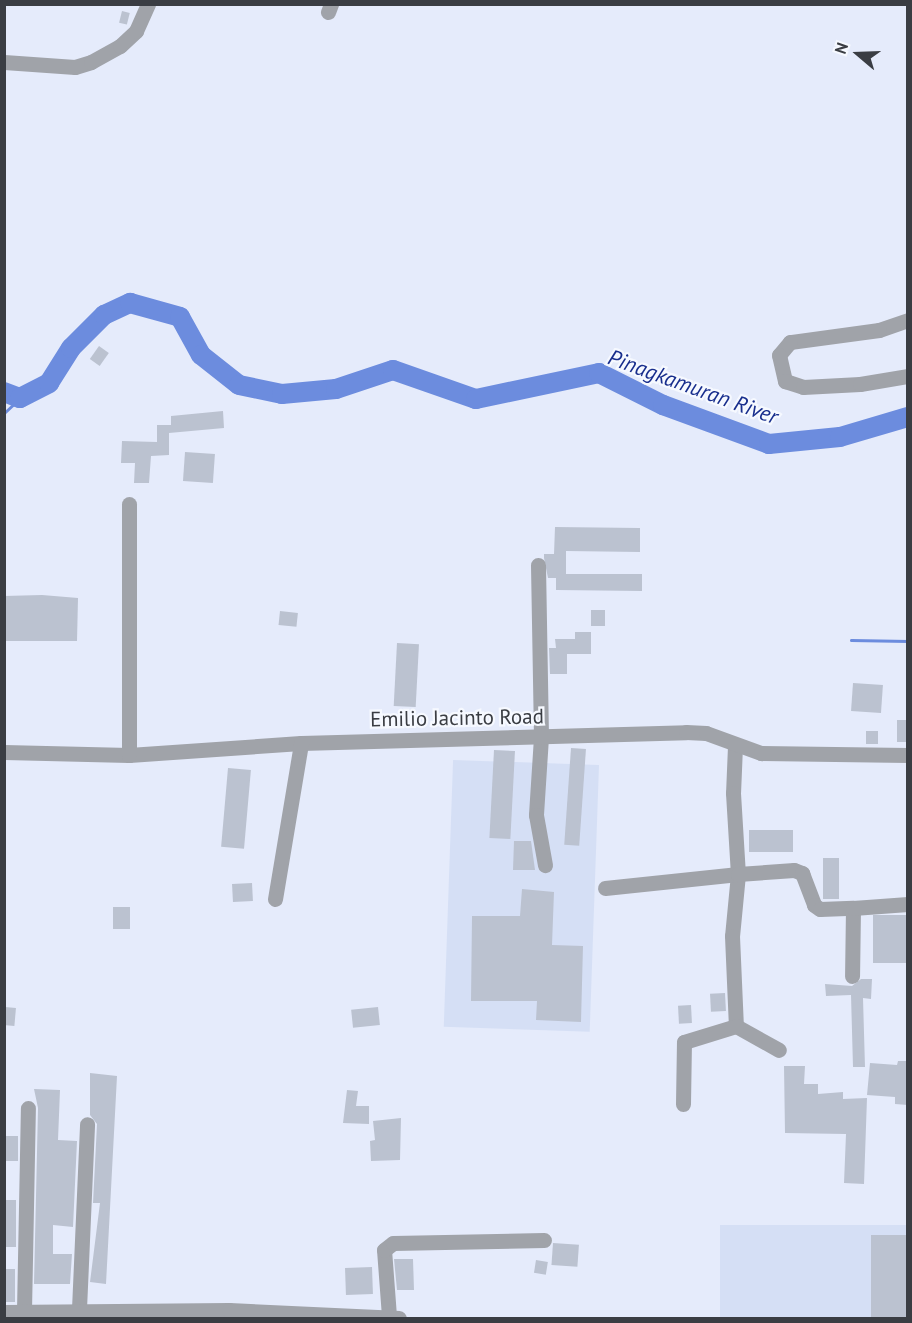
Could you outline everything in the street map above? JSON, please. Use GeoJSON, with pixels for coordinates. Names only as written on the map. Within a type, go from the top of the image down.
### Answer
{"type":"FeatureCollection","features":[{"type":"Feature","properties":{"kind":"street"},"geometry":{"type":"LineString","coordinates":[[4,62],[75,67],[91,62],[120,46],[136,31],[148,4]]}},
{"type":"Feature","properties":{"kind":"street"},"geometry":{"type":"LineString","coordinates":[[908,320],[879,330],[790,342],[779,355],[785,381],[802,387],[860,384],[908,375]]}},
{"type":"Feature","properties":{"kind":"street"},"geometry":{"type":"LineString","coordinates":[[129,504],[129,755]]}},
{"type":"Feature","properties":{"kind":"street"},"geometry":{"type":"LineString","coordinates":[[538,565],[541,737],[536,815],[545,865]]}},
{"type":"Feature","properties":{"kind":"street","name":"Emilio Jacinto Road"},"geometry":{"type":"LineString","coordinates":[[4,752],[129,755],[301,742],[686,732],[706,733],[735,746],[761,753],[908,754]]}},
{"type":"Feature","properties":{"kind":"street"},"geometry":{"type":"LineString","coordinates":[[275,898],[301,742]]}},
{"type":"Feature","properties":{"kind":"street"},"geometry":{"type":"LineString","coordinates":[[735,746],[733,793],[738,874],[732,936],[736,1026]]}},
{"type":"Feature","properties":{"kind":"street"},"geometry":{"type":"LineString","coordinates":[[605,888],[794,870],[802,873],[808,895],[820,909],[908,904]]}},
{"type":"Feature","properties":{"kind":"street"},"geometry":{"type":"LineString","coordinates":[[852,976],[853,908]]}},
{"type":"Feature","properties":{"kind":"street"},"geometry":{"type":"LineString","coordinates":[[683,1104],[684,1042],[736,1026],[779,1050]]}},
{"type":"Feature","properties":{"kind":"street"},"geometry":{"type":"LineString","coordinates":[[24,1311],[28,1108]]}},
{"type":"Feature","properties":{"kind":"street"},"geometry":{"type":"LineString","coordinates":[[79,1309],[87,1124]]}},
{"type":"Feature","properties":{"kind":"street"},"geometry":{"type":"LineString","coordinates":[[4,1312],[79,1309],[192,1315],[394,1317],[384,1250],[393,1243],[544,1240]]}},
{"type":"Feature","properties":{"kind":"shaded area"},"geometry":{"type":"Polygon","coordinates":[[[453,760],[599,765],[590,1032],[444,1027],[453,760]]]}},
{"type":"Feature","properties":{"kind":"shaded area"},"geometry":{"type":"Polygon","coordinates":[[[720,1225],[907,1225],[907,1318],[720,1318],[720,1225]]]}},
{"type":"Feature","properties":{"kind":"building"},"geometry":{"type":"Polygon","coordinates":[[[122,11],[130,13],[127,25],[119,23],[122,11]]]}},
{"type":"Feature","properties":{"kind":"building"},"geometry":{"type":"Polygon","coordinates":[[[99,346],[109,353],[100,366],[90,359],[99,346]]]}},
{"type":"Feature","properties":{"kind":"building"},"geometry":{"type":"Polygon","coordinates":[[[223,411],[224,428],[169,433],[169,455],[151,456],[149,483],[134,483],[135,463],[121,463],[122,441],[157,442],[157,425],[171,425],[171,416],[223,411]]]}},
{"type":"Feature","properties":{"kind":"building"},"geometry":{"type":"Polygon","coordinates":[[[185,452],[215,454],[213,483],[183,481],[185,452]]]}},
{"type":"Feature","properties":{"kind":"building"},"geometry":{"type":"Polygon","coordinates":[[[555,527],[640,528],[640,552],[566,551],[566,574],[642,574],[642,591],[556,590],[556,578],[548,578],[544,558],[544,554],[554,554],[555,527]]]}},
{"type":"Feature","properties":{"kind":"building"},"geometry":{"type":"Polygon","coordinates":[[[42,595],[78,598],[77,641],[4,641],[4,596],[42,595]]]}},
{"type":"Feature","properties":{"kind":"building"},"geometry":{"type":"Polygon","coordinates":[[[591,610],[605,610],[605,626],[591,626],[591,610]]]}},
{"type":"Feature","properties":{"kind":"building"},"geometry":{"type":"Polygon","coordinates":[[[280,611],[298,613],[296,627],[279,625],[280,611]]]}},
{"type":"Feature","properties":{"kind":"building"},"geometry":{"type":"Polygon","coordinates":[[[575,632],[591,632],[591,654],[567,654],[567,674],[550,674],[549,648],[556,648],[555,639],[575,639],[575,632]]]}},
{"type":"Feature","properties":{"kind":"building"},"geometry":{"type":"Polygon","coordinates":[[[397,643],[419,644],[416,707],[394,706],[397,643]]]}},
{"type":"Feature","properties":{"kind":"building"},"geometry":{"type":"Polygon","coordinates":[[[853,683],[883,685],[881,713],[851,711],[853,683]]]}},
{"type":"Feature","properties":{"kind":"building"},"geometry":{"type":"Polygon","coordinates":[[[897,720],[908,720],[908,742],[897,742],[897,720]]]}},
{"type":"Feature","properties":{"kind":"building"},"geometry":{"type":"Polygon","coordinates":[[[866,731],[878,731],[878,744],[866,744],[866,731]]]}},
{"type":"Feature","properties":{"kind":"building"},"geometry":{"type":"Polygon","coordinates":[[[571,748],[586,749],[579,846],[564,845],[571,748]]]}},
{"type":"Feature","properties":{"kind":"building"},"geometry":{"type":"Polygon","coordinates":[[[494,750],[515,751],[510,839],[489,838],[494,750]]]}},
{"type":"Feature","properties":{"kind":"building"},"geometry":{"type":"Polygon","coordinates":[[[228,768],[251,770],[244,849],[221,847],[228,768]]]}},
{"type":"Feature","properties":{"kind":"building"},"geometry":{"type":"Polygon","coordinates":[[[749,830],[793,830],[793,852],[749,852],[749,830]]]}},
{"type":"Feature","properties":{"kind":"building"},"geometry":{"type":"Polygon","coordinates":[[[514,841],[531,841],[535,870],[513,870],[514,841]]]}},
{"type":"Feature","properties":{"kind":"building"},"geometry":{"type":"Polygon","coordinates":[[[823,858],[839,858],[839,899],[823,899],[823,858]]]}},
{"type":"Feature","properties":{"kind":"building"},"geometry":{"type":"Polygon","coordinates":[[[252,883],[253,901],[233,902],[232,884],[252,883]]]}},
{"type":"Feature","properties":{"kind":"building"},"geometry":{"type":"Polygon","coordinates":[[[522,889],[554,892],[552,945],[583,946],[581,1022],[536,1020],[537,1001],[471,1001],[472,916],[520,916],[522,889]]]}},
{"type":"Feature","properties":{"kind":"building"},"geometry":{"type":"Polygon","coordinates":[[[113,907],[130,907],[130,929],[113,929],[113,907]]]}},
{"type":"Feature","properties":{"kind":"building"},"geometry":{"type":"Polygon","coordinates":[[[873,915],[908,915],[908,963],[873,963],[873,915]]]}},
{"type":"Feature","properties":{"kind":"building"},"geometry":{"type":"Polygon","coordinates":[[[861,979],[872,979],[871,999],[863,998],[865,1067],[853,1067],[851,995],[826,996],[825,984],[852,986],[861,979]]]}},
{"type":"Feature","properties":{"kind":"building"},"geometry":{"type":"Polygon","coordinates":[[[725,993],[726,1011],[711,1012],[710,994],[725,993]]]}},
{"type":"Feature","properties":{"kind":"building"},"geometry":{"type":"Polygon","coordinates":[[[691,1005],[692,1023],[679,1024],[678,1006],[691,1005]]]}},
{"type":"Feature","properties":{"kind":"building"},"geometry":{"type":"Polygon","coordinates":[[[5,1007],[16,1008],[14,1026],[4,1025],[5,1007]]]}},
{"type":"Feature","properties":{"kind":"building"},"geometry":{"type":"Polygon","coordinates":[[[378,1007],[380,1025],[353,1028],[351,1010],[378,1007]]]}},
{"type":"Feature","properties":{"kind":"building"},"geometry":{"type":"Polygon","coordinates":[[[898,1061],[908,1061],[908,1105],[895,1104],[895,1097],[867,1095],[870,1063],[897,1065],[898,1061]]]}},
{"type":"Feature","properties":{"kind":"building"},"geometry":{"type":"Polygon","coordinates":[[[784,1066],[805,1066],[804,1084],[818,1084],[818,1094],[843,1092],[843,1099],[867,1098],[864,1184],[844,1183],[846,1134],[785,1133],[784,1066]]]}},
{"type":"Feature","properties":{"kind":"building"},"geometry":{"type":"Polygon","coordinates":[[[90,1073],[117,1076],[106,1284],[90,1282],[100,1203],[93,1203],[97,1124],[90,1115],[90,1073]]]}},
{"type":"Feature","properties":{"kind":"building"},"geometry":{"type":"Polygon","coordinates":[[[34,1089],[60,1090],[58,1140],[77,1141],[73,1227],[53,1225],[53,1254],[72,1254],[70,1284],[34,1284],[38,1108],[34,1089]]]}},
{"type":"Feature","properties":{"kind":"building"},"geometry":{"type":"Polygon","coordinates":[[[347,1090],[358,1091],[356,1106],[369,1106],[369,1124],[343,1123],[347,1090]]]}},
{"type":"Feature","properties":{"kind":"building"},"geometry":{"type":"Polygon","coordinates":[[[401,1118],[400,1160],[371,1161],[370,1141],[375,1140],[373,1121],[401,1118]]]}},
{"type":"Feature","properties":{"kind":"building"},"geometry":{"type":"Polygon","coordinates":[[[4,1136],[18,1136],[18,1161],[4,1161],[4,1136]]]}},
{"type":"Feature","properties":{"kind":"building"},"geometry":{"type":"Polygon","coordinates":[[[4,1200],[16,1200],[16,1247],[4,1247],[4,1200]]]}},
{"type":"Feature","properties":{"kind":"building"},"geometry":{"type":"Polygon","coordinates":[[[871,1235],[908,1235],[908,1318],[871,1318],[871,1235]]]}},
{"type":"Feature","properties":{"kind":"building"},"geometry":{"type":"Polygon","coordinates":[[[553,1243],[579,1245],[577,1267],[551,1265],[553,1243]]]}},
{"type":"Feature","properties":{"kind":"building"},"geometry":{"type":"Polygon","coordinates":[[[394,1259],[413,1259],[414,1290],[397,1290],[394,1259]]]}},
{"type":"Feature","properties":{"kind":"building"},"geometry":{"type":"Polygon","coordinates":[[[536,1260],[548,1262],[546,1275],[534,1273],[536,1260]]]}},
{"type":"Feature","properties":{"kind":"building"},"geometry":{"type":"Polygon","coordinates":[[[372,1267],[373,1294],[346,1295],[345,1268],[372,1267]]]}},
{"type":"Feature","properties":{"kind":"building"},"geometry":{"type":"Polygon","coordinates":[[[4,1269],[15,1269],[15,1302],[4,1302],[4,1269]]]}},
{"type":"Feature","properties":{"kind":"waterway","name":"Pinagkamuran River"},"geometry":{"type":"LineString","coordinates":[[4,392],[20,398],[49,383],[71,348],[104,315],[130,303],[180,317],[201,355],[239,385],[282,394],[336,389],[393,370],[476,399],[599,373],[663,405],[769,444],[840,437],[908,417]]}},
{"type":"Feature","properties":{"kind":"waterway"},"geometry":{"type":"LineString","coordinates":[[4,413],[20,398]]}},
{"type":"Feature","properties":{"kind":"waterway"},"geometry":{"type":"LineString","coordinates":[[851,640],[908,641]]}}]}
